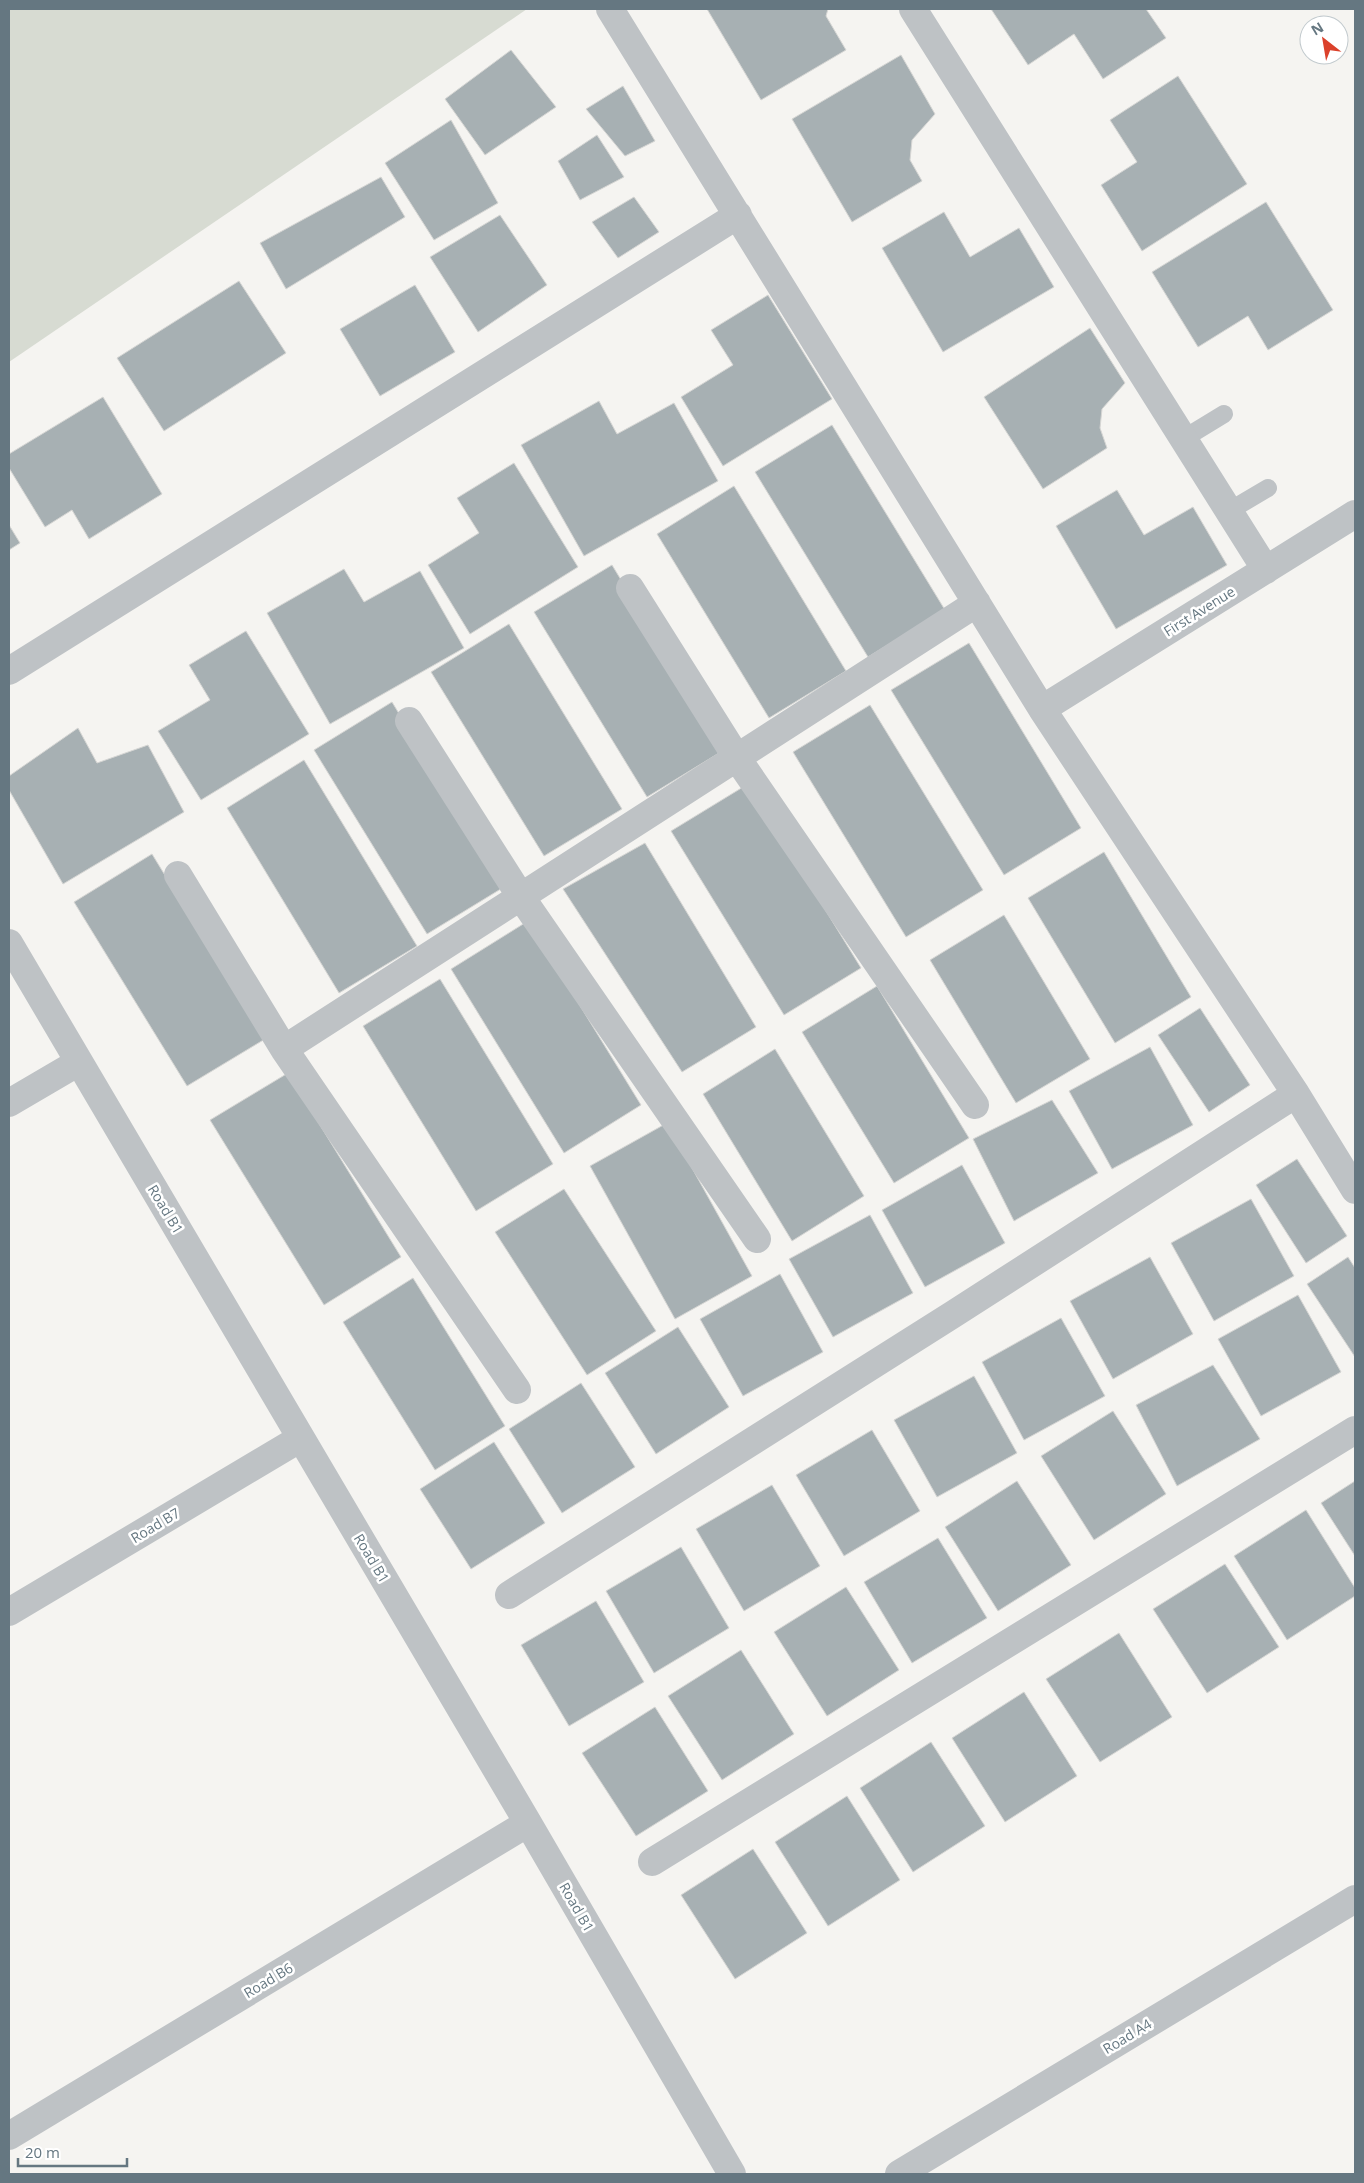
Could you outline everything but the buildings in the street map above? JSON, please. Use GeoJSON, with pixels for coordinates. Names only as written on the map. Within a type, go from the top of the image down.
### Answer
{"type":"FeatureCollection","features":[{"type":"Feature","properties":{"kind":"street"},"geometry":{"type":"LineString","coordinates":[[610,9],[1042,709],[1296,1094],[1355,1190]]}},
{"type":"Feature","properties":{"kind":"street"},"geometry":{"type":"LineString","coordinates":[[912,9],[1266,570]]}},
{"type":"Feature","properties":{"kind":"street"},"geometry":{"type":"LineString","coordinates":[[9,671],[738,215]]}},
{"type":"Feature","properties":{"kind":"street","name":"First Avenue"},"geometry":{"type":"LineString","coordinates":[[1042,709],[1355,514]]}},
{"type":"Feature","properties":{"kind":"street"},"geometry":{"type":"LineString","coordinates":[[630,588],[737,758],[975,1105]]}},
{"type":"Feature","properties":{"kind":"street"},"geometry":{"type":"LineString","coordinates":[[284,1049],[978,603]]}},
{"type":"Feature","properties":{"kind":"street"},"geometry":{"type":"LineString","coordinates":[[409,721],[521,897],[757,1239]]}},
{"type":"Feature","properties":{"kind":"street"},"geometry":{"type":"LineString","coordinates":[[178,875],[284,1049],[517,1390]]}},
{"type":"Feature","properties":{"kind":"street","name":"Road B1"},"geometry":{"type":"LineString","coordinates":[[9,942],[528,1823],[732,2174]]}},
{"type":"Feature","properties":{"kind":"street"},"geometry":{"type":"LineString","coordinates":[[9,1103],[79,1062]]}},
{"type":"Feature","properties":{"kind":"street"},"geometry":{"type":"LineString","coordinates":[[509,1595],[944,1320],[1296,1094]]}},
{"type":"Feature","properties":{"kind":"street"},"geometry":{"type":"LineString","coordinates":[[652,1862],[1355,1430]]}},
{"type":"Feature","properties":{"kind":"street","name":"Road B7"},"geometry":{"type":"LineString","coordinates":[[9,1612],[301,1438]]}},
{"type":"Feature","properties":{"kind":"street","name":"Road B6"},"geometry":{"type":"LineString","coordinates":[[9,2136],[528,1823]]}},
{"type":"Feature","properties":{"kind":"street","name":"Road A4"},"geometry":{"type":"LineString","coordinates":[[899,2174],[1355,1899]]}},
{"type":"Feature","properties":{"kind":"lane"},"geometry":{"type":"LineString","coordinates":[[1183,439],[1224,414]]}},
{"type":"Feature","properties":{"kind":"lane"},"geometry":{"type":"LineString","coordinates":[[1229,511],[1268,488]]}},
{"type":"Feature","properties":{"kind":"shaded area"},"geometry":{"type":"Polygon","coordinates":[[[9,9],[527,9],[9,362],[9,9]]]}}]}
